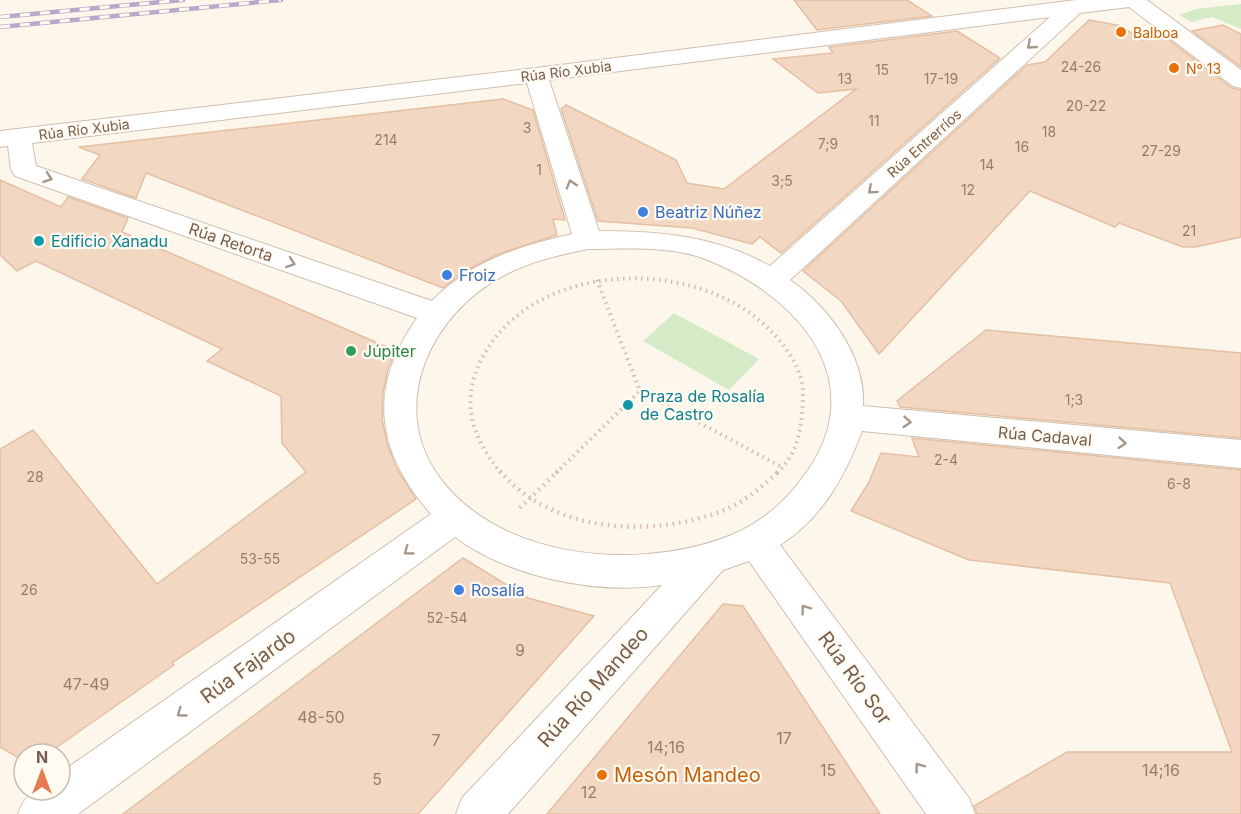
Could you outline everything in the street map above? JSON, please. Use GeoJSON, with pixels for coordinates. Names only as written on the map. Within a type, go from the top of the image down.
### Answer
{"type":"FeatureCollection","features":[{"type":"Feature","properties":{"kind":"street","name":"Rúa Río Xubia"},"geometry":{"type":"LineString","coordinates":[[9,138],[1133,0]]}},
{"type":"Feature","properties":{"kind":"street"},"geometry":{"type":"LineString","coordinates":[[1133,0],[1241,81]]}},
{"type":"Feature","properties":{"kind":"street","name":"Rúa Entrerríos"},"geometry":{"type":"LineString","coordinates":[[773,280],[1075,6]]}},
{"type":"Feature","properties":{"kind":"street"},"geometry":{"type":"LineString","coordinates":[[536,75],[588,240]]}},
{"type":"Feature","properties":{"kind":"street"},"geometry":{"type":"LineString","coordinates":[[0,159],[9,138]]}},
{"type":"Feature","properties":{"kind":"street","name":"Rúa Retorta"},"geometry":{"type":"LineString","coordinates":[[9,138],[24,170],[436,313]]}},
{"type":"Feature","properties":{"kind":"street"},"geometry":{"type":"LineString","coordinates":[[588,240],[653,240],[716,253],[773,280],[806,307],[831,340],[846,376],[849,417],[840,453],[820,488],[792,517],[756,542],[709,561],[655,571],[599,572],[545,562],[486,538],[455,517],[420,478],[401,434],[399,390],[411,349],[436,313],[478,278],[530,253],[588,240]]}},
{"type":"Feature","properties":{"kind":"street","name":"Rúa Cadaval"},"geometry":{"type":"LineString","coordinates":[[849,417],[1241,454]]}},
{"type":"Feature","properties":{"kind":"street","name":"Rúa Fajardo"},"geometry":{"type":"LineString","coordinates":[[40,814],[455,517]]}},
{"type":"Feature","properties":{"kind":"street","name":"Rúa Río Sor"},"geometry":{"type":"LineString","coordinates":[[756,542],[953,814]]}},
{"type":"Feature","properties":{"kind":"street","name":"Rúa Río Mandeo"},"geometry":{"type":"LineString","coordinates":[[478,814],[709,561]]}},
{"type":"Feature","properties":{"kind":"path"},"geometry":{"type":"LineString","coordinates":[[654,279],[704,289],[749,311],[783,342],[802,382],[803,425],[782,468],[745,500],[694,522],[635,529],[576,519],[529,499],[490,463],[472,424],[470,384],[486,347],[515,316],[553,294],[597,281],[654,279]]}},
{"type":"Feature","properties":{"kind":"path"},"geometry":{"type":"LineString","coordinates":[[597,281],[640,391],[782,468]]}},
{"type":"Feature","properties":{"kind":"path"},"geometry":{"type":"LineString","coordinates":[[514,514],[640,391]]}},
{"type":"Feature","properties":{"kind":"green space"},"geometry":{"type":"Polygon","coordinates":[[[1241,4],[1241,29],[1212,17],[1192,22],[1179,15],[1196,9],[1241,4]]]}},
{"type":"Feature","properties":{"kind":"green space"},"geometry":{"type":"Polygon","coordinates":[[[674,313],[759,359],[729,390],[643,341],[674,313]]]}},
{"type":"Feature","properties":{"kind":"building"},"geometry":{"type":"Polygon","coordinates":[[[794,0],[907,0],[932,16],[817,30],[794,0]]]}},
{"type":"Feature","properties":{"kind":"building"},"geometry":{"type":"Polygon","coordinates":[[[1089,20],[1122,26],[1141,40],[1164,36],[1232,88],[1241,90],[1241,237],[1196,247],[1183,247],[1119,223],[1115,227],[1030,191],[879,354],[841,301],[803,271],[1027,65],[1045,62],[1089,20]]]}},
{"type":"Feature","properties":{"kind":"building"},"geometry":{"type":"Polygon","coordinates":[[[1223,25],[1241,34],[1241,67],[1192,31],[1223,25]]]}},
{"type":"Feature","properties":{"kind":"building"},"geometry":{"type":"Polygon","coordinates":[[[957,31],[1000,58],[781,253],[760,237],[752,244],[692,228],[598,221],[561,109],[566,105],[676,160],[687,183],[724,189],[856,89],[818,93],[773,59],[833,53],[829,47],[957,31]]]}},
{"type":"Feature","properties":{"kind":"building"},"geometry":{"type":"Polygon","coordinates":[[[503,99],[533,110],[565,220],[553,219],[557,235],[496,255],[462,273],[443,288],[146,173],[136,198],[82,179],[100,155],[79,147],[503,99]]]}},
{"type":"Feature","properties":{"kind":"building"},"geometry":{"type":"Polygon","coordinates":[[[0,180],[61,207],[68,197],[128,218],[122,232],[396,351],[388,369],[383,393],[382,419],[387,443],[396,467],[416,499],[172,663],[174,665],[64,742],[12,742],[12,754],[0,747],[0,449],[33,430],[157,584],[306,472],[282,443],[281,396],[207,361],[222,349],[36,261],[17,271],[0,255],[0,180]]]}},
{"type":"Feature","properties":{"kind":"building"},"geometry":{"type":"Polygon","coordinates":[[[986,330],[1241,353],[1241,438],[900,407],[897,401],[986,330]]]}},
{"type":"Feature","properties":{"kind":"building"},"geometry":{"type":"Polygon","coordinates":[[[912,438],[1241,470],[1241,814],[977,814],[974,806],[1067,752],[1232,752],[1170,583],[969,560],[851,511],[869,482],[881,453],[919,457],[912,438]]]}},
{"type":"Feature","properties":{"kind":"building"},"geometry":{"type":"Polygon","coordinates":[[[463,558],[528,598],[594,616],[418,814],[123,814],[463,558]]]}},
{"type":"Feature","properties":{"kind":"building"},"geometry":{"type":"Polygon","coordinates":[[[723,604],[743,606],[880,814],[547,814],[723,604]]]}},
{"type":"Feature","properties":{"kind":"railway"},"geometry":{"type":"LineString","coordinates":[[0,17],[183,0]]}},
{"type":"Feature","properties":{"kind":"railway"},"geometry":{"type":"LineString","coordinates":[[0,27],[281,0]]}},
{"type":"Feature","properties":{"kind":"place","name":"Balboa"},"geometry":{"type":"Point","coordinates":[1121,32]}},
{"type":"Feature","properties":{"kind":"place","name":"Nº 13"},"geometry":{"type":"Point","coordinates":[1174,68]}},
{"type":"Feature","properties":{"kind":"place","name":"Beatriz Núñez"},"geometry":{"type":"Point","coordinates":[643,212]}},
{"type":"Feature","properties":{"kind":"place","name":"Edificio Xanadu"},"geometry":{"type":"Point","coordinates":[39,241]}},
{"type":"Feature","properties":{"kind":"place","name":"Froiz"},"geometry":{"type":"Point","coordinates":[447,275]}},
{"type":"Feature","properties":{"kind":"place","name":"Júpiter"},"geometry":{"type":"Point","coordinates":[351,351]}},
{"type":"Feature","properties":{"kind":"place","name":"Praza de Rosalía de Castro"},"geometry":{"type":"Point","coordinates":[628,405]}},
{"type":"Feature","properties":{"kind":"place","name":"Rosalía"},"geometry":{"type":"Point","coordinates":[459,590]}},
{"type":"Feature","properties":{"kind":"place","name":"Mesón Mandeo"},"geometry":{"type":"Point","coordinates":[602,775]}}]}
